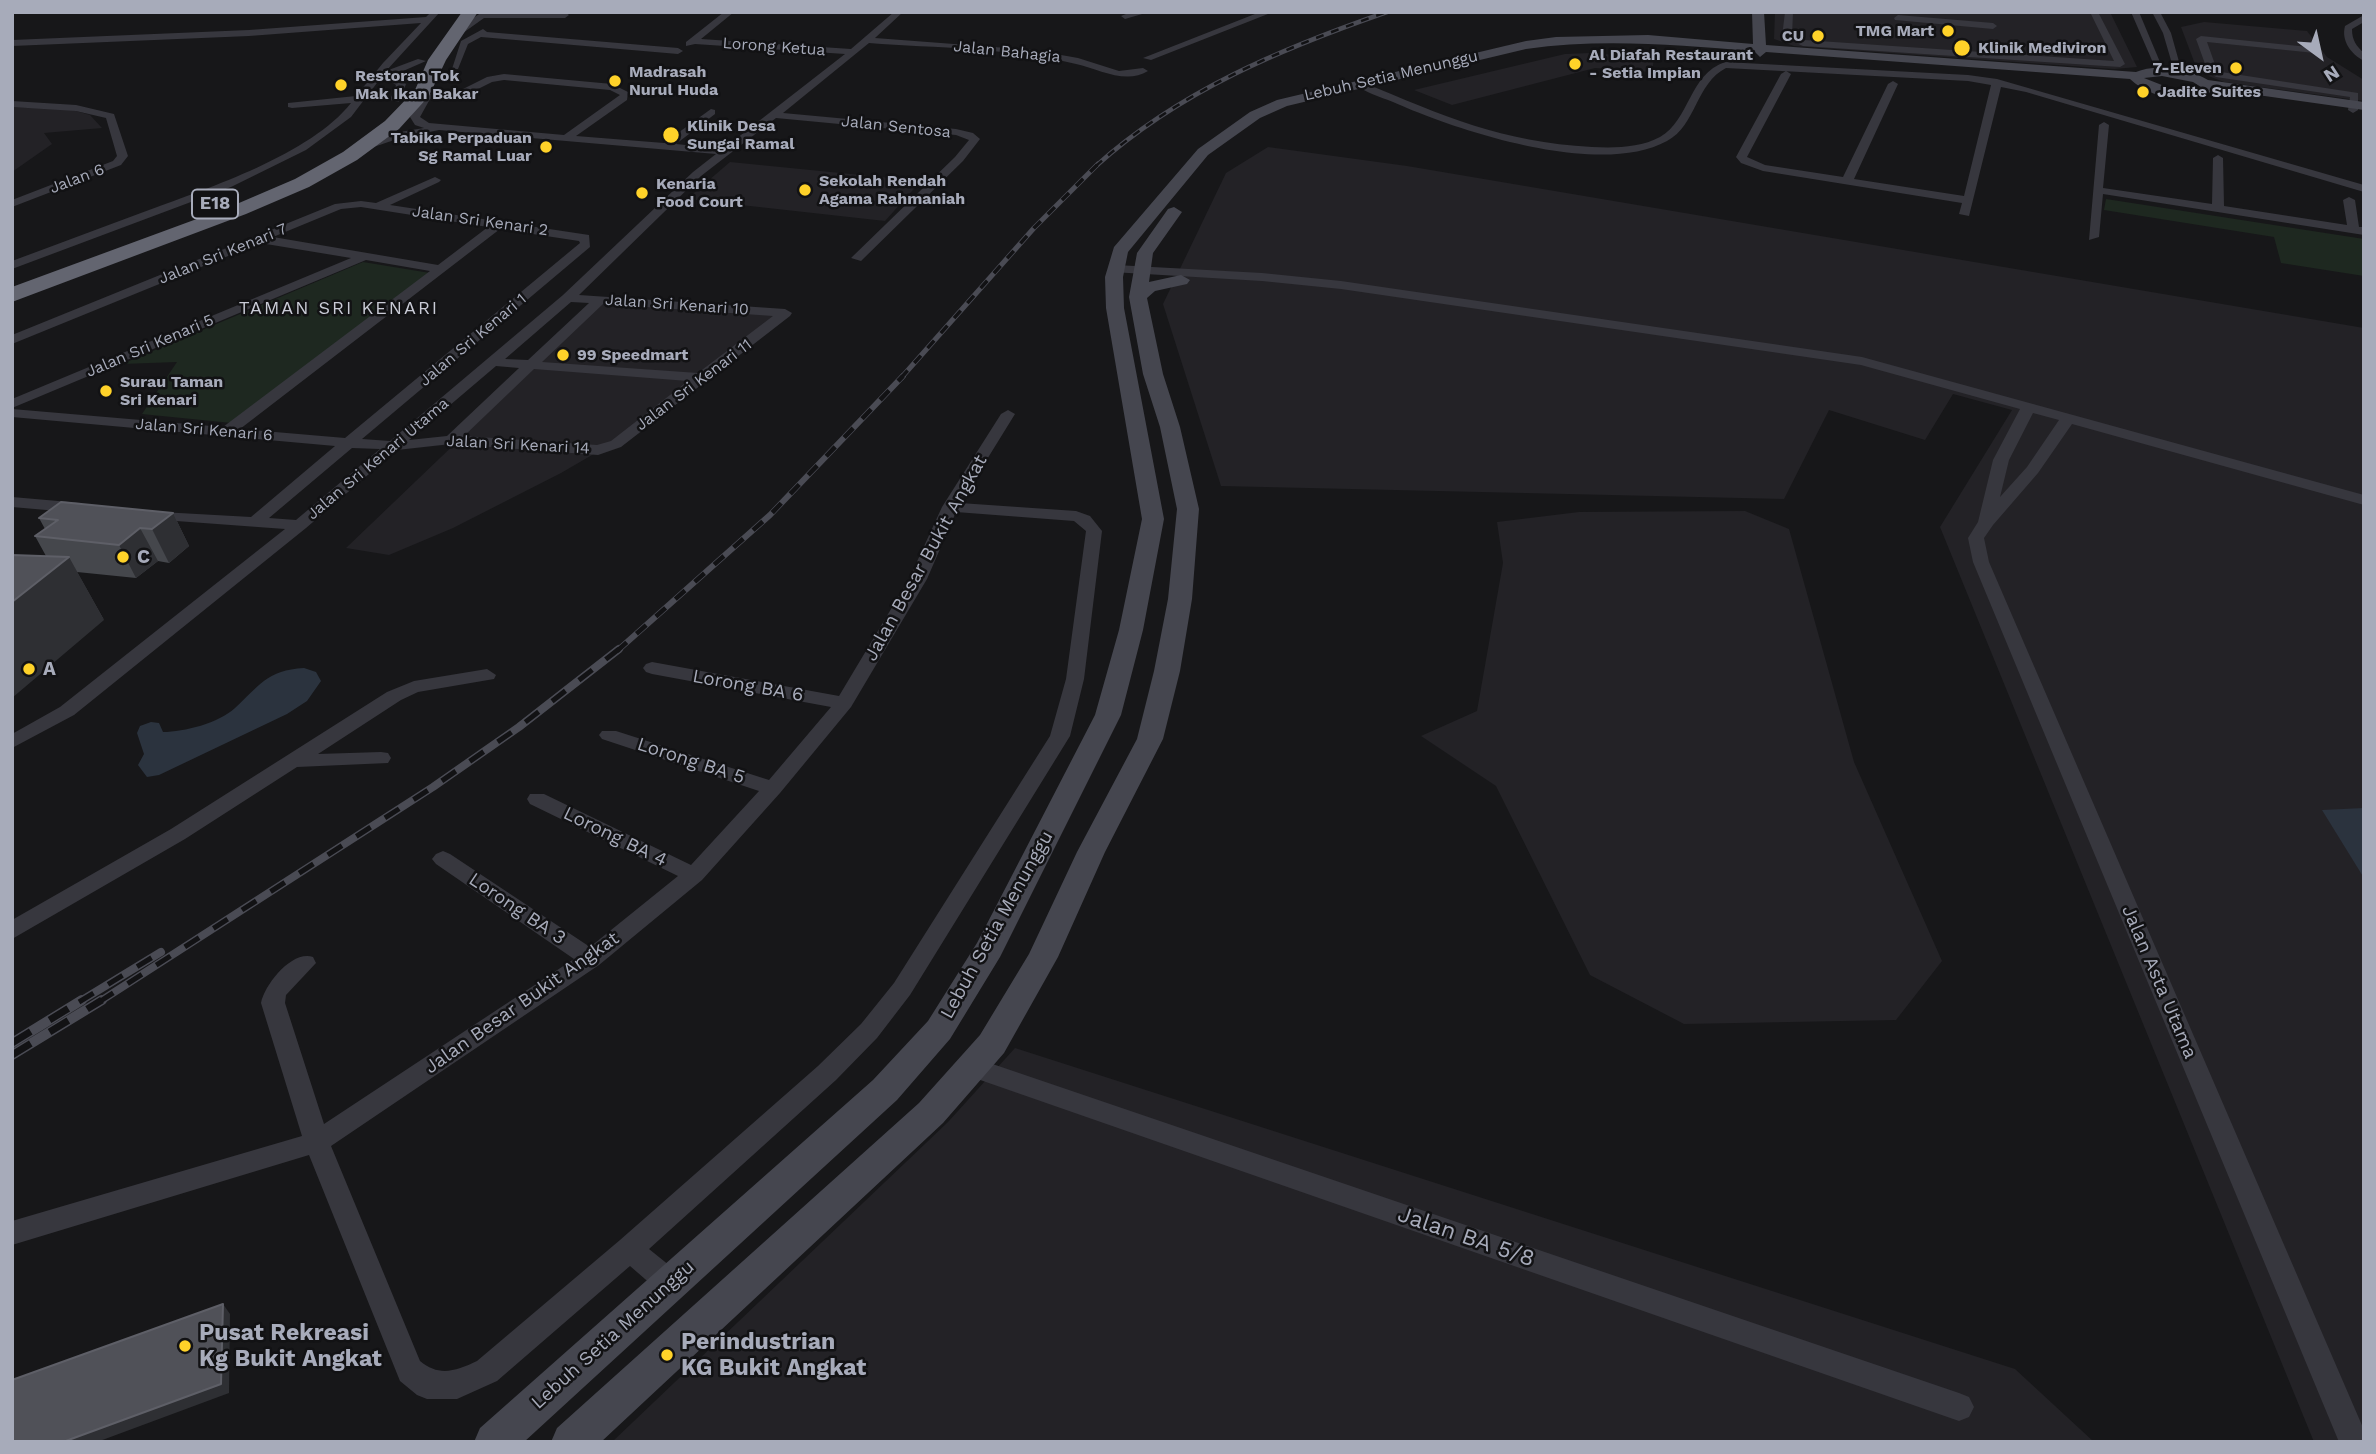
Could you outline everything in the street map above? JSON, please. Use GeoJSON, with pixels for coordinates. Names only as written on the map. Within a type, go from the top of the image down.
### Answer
{"type":"FeatureCollection","features":[{"type":"Feature","properties":{"kind":"highway","name":"E18"},"geometry":{"type":"LineString","coordinates":[[14,279],[220,202],[279,178],[328,152],[395,100],[407,86],[436,29],[454,12]]}},
{"type":"Feature","properties":{"kind":"highway","name":"E18"},"geometry":{"type":"LineString","coordinates":[[14,279],[239,211],[302,183],[365,147],[425,94],[452,36],[470,12]]}},
{"type":"Feature","properties":{"kind":"street"},"geometry":{"type":"LineString","coordinates":[[12,43],[249,33],[373,24],[436,12]]}},
{"type":"Feature","properties":{"kind":"street"},"geometry":{"type":"LineString","coordinates":[[659,62],[694,41],[730,12]]}},
{"type":"Feature","properties":{"kind":"street","name":"Jalan Sri Kenari Utama"},"geometry":{"type":"LineString","coordinates":[[12,742],[67,711],[396,446],[568,298],[697,174],[854,52],[900,12]]}},
{"type":"Feature","properties":{"kind":"street"},"geometry":{"type":"LineString","coordinates":[[1125,16],[1145,12]]}},
{"type":"Feature","properties":{"kind":"street"},"geometry":{"type":"LineString","coordinates":[[1148,58],[1269,12]]}},
{"type":"Feature","properties":{"kind":"street"},"geometry":{"type":"LineString","coordinates":[[1758,12],[1760,51]]}},
{"type":"Feature","properties":{"kind":"street"},"geometry":{"type":"LineString","coordinates":[[1789,12],[1787,37],[1795,41],[1901,41],[2120,64],[2094,12]]}},
{"type":"Feature","properties":{"kind":"street"},"geometry":{"type":"LineString","coordinates":[[1988,12],[2004,53]]}},
{"type":"Feature","properties":{"kind":"street"},"geometry":{"type":"LineString","coordinates":[[2135,12],[2162,72]]}},
{"type":"Feature","properties":{"kind":"street"},"geometry":{"type":"LineString","coordinates":[[2156,12],[2167,33],[2179,74]]}},
{"type":"Feature","properties":{"kind":"street"},"geometry":{"type":"LineString","coordinates":[[455,67],[460,48],[469,38],[498,25],[513,13]]}},
{"type":"Feature","properties":{"kind":"street"},"geometry":{"type":"LineString","coordinates":[[14,279],[227,186],[322,135],[347,115],[361,99],[376,76],[413,36],[422,15]]}},
{"type":"Feature","properties":{"kind":"street"},"geometry":{"type":"LineString","coordinates":[[452,36],[482,15],[565,15]]}},
{"type":"Feature","properties":{"kind":"street"},"geometry":{"type":"LineString","coordinates":[[1856,55],[1896,54],[1901,41],[1900,15],[1993,26]]}},
{"type":"Feature","properties":{"kind":"street"},"geometry":{"type":"LineString","coordinates":[[2364,18],[2348,28],[2347,36],[2351,45],[2364,58]]}},
{"type":"Feature","properties":{"kind":"street"},"geometry":{"type":"LineString","coordinates":[[373,24],[396,25],[413,36]]}},
{"type":"Feature","properties":{"kind":"street"},"geometry":{"type":"LineString","coordinates":[[1739,30],[1740,49],[2137,78],[2162,72],[2179,74],[2208,87],[2358,106]]}},
{"type":"Feature","properties":{"kind":"street"},"geometry":{"type":"LineString","coordinates":[[2145,30],[2167,33]]}},
{"type":"Feature","properties":{"kind":"street"},"geometry":{"type":"LineString","coordinates":[[478,34],[678,51]]}},
{"type":"Feature","properties":{"kind":"street","name":"Lebuh Setia Menunggu"},"geometry":{"type":"LineString","coordinates":[[494,1442],[885,1090],[939,1030],[989,949],[1108,715],[1130,630],[1153,519],[1115,308],[1157,234],[1219,155],[1266,121],[1281,114],[1360,89],[1526,45],[1563,38],[1599,38],[1740,49]]}},
{"type":"Feature","properties":{"kind":"street","name":"Jalan Bahagia"},"geometry":{"type":"LineString","coordinates":[[867,40],[1033,52],[1078,61],[1118,74],[1143,71]]}},
{"type":"Feature","properties":{"kind":"street","name":"Lorong Ketua"},"geometry":{"type":"LineString","coordinates":[[694,41],[854,52]]}},
{"type":"Feature","properties":{"kind":"street"},"geometry":{"type":"LineString","coordinates":[[2318,52],[2202,42],[2213,72],[2358,106]]}},
{"type":"Feature","properties":{"kind":"street","name":"Lebuh Setia Menunggu"},"geometry":{"type":"LineString","coordinates":[[1395,84],[1566,45],[1740,49]]}},
{"type":"Feature","properties":{"kind":"street"},"geometry":{"type":"LineString","coordinates":[[1760,51],[1856,55],[2004,53],[2137,78],[2148,87],[2173,93],[2198,93],[2208,87]]}},
{"type":"Feature","properties":{"kind":"street"},"geometry":{"type":"LineString","coordinates":[[2173,52],[2185,53]]}},
{"type":"Feature","properties":{"kind":"street"},"geometry":{"type":"LineString","coordinates":[[2196,54],[2208,55]]}},
{"type":"Feature","properties":{"kind":"street"},"geometry":{"type":"LineString","coordinates":[[376,76],[396,72],[421,61]]}},
{"type":"Feature","properties":{"kind":"street"},"geometry":{"type":"LineString","coordinates":[[1360,89],[1490,135],[1574,149],[1609,150],[1645,145],[1668,137],[1712,72],[1725,65],[1997,82],[2364,189]]}},
{"type":"Feature","properties":{"kind":"street"},"geometry":{"type":"LineString","coordinates":[[1786,74],[1741,157],[1745,161],[1763,168],[1967,200]]}},
{"type":"Feature","properties":{"kind":"street"},"geometry":{"type":"LineString","coordinates":[[376,76],[393,78],[401,83],[395,100]]}},
{"type":"Feature","properties":{"kind":"street"},"geometry":{"type":"LineString","coordinates":[[566,138],[625,94],[612,87],[504,77],[490,79],[463,93],[425,94],[416,120],[428,126],[724,152]]}},
{"type":"Feature","properties":{"kind":"street"},"geometry":{"type":"LineString","coordinates":[[1965,215],[1997,82]]}},
{"type":"Feature","properties":{"kind":"street"},"geometry":{"type":"LineString","coordinates":[[1847,181],[1893,83]]}},
{"type":"Feature","properties":{"kind":"street"},"geometry":{"type":"LineString","coordinates":[[1360,89],[1395,84]]}},
{"type":"Feature","properties":{"kind":"street"},"geometry":{"type":"LineString","coordinates":[[1395,84],[1389,88],[1391,95],[1397,100]]}},
{"type":"Feature","properties":{"kind":"street"},"geometry":{"type":"LineString","coordinates":[[1360,89],[1372,95],[1397,100]]}},
{"type":"Feature","properties":{"kind":"street","name":"Lebuh Setia Menunggu"},"geometry":{"type":"LineString","coordinates":[[572,1442],[931,1113],[992,1044],[1043,957],[1091,852],[1150,739],[1167,671],[1180,600],[1188,509],[1170,427],[1153,374],[1130,278],[1120,251],[1203,152],[1244,122],[1297,98],[1360,89]]}},
{"type":"Feature","properties":{"kind":"street"},"geometry":{"type":"LineString","coordinates":[[292,105],[361,99]]}},
{"type":"Feature","properties":{"kind":"street","name":"Jalan 6"},"geometry":{"type":"LineString","coordinates":[[12,104],[76,108],[110,116],[123,156],[121,161],[12,204]]}},
{"type":"Feature","properties":{"kind":"street"},"geometry":{"type":"LineString","coordinates":[[666,147],[711,112]]}},
{"type":"Feature","properties":{"kind":"street","name":"Jalan Sentosa"},"geometry":{"type":"LineString","coordinates":[[774,115],[957,132],[975,139],[959,159],[857,258]]}},
{"type":"Feature","properties":{"kind":"street"},"geometry":{"type":"LineString","coordinates":[[2093,237],[2104,125]]}},
{"type":"Feature","properties":{"kind":"street"},"geometry":{"type":"LineString","coordinates":[[365,147],[404,133],[449,128]]}},
{"type":"Feature","properties":{"kind":"street"},"geometry":{"type":"LineString","coordinates":[[2218,158],[2218,211]]}},
{"type":"Feature","properties":{"kind":"street","name":"Jalan Sri Kenari 7"},"geometry":{"type":"LineString","coordinates":[[12,340],[339,206],[379,206],[435,180]]}},
{"type":"Feature","properties":{"kind":"street"},"geometry":{"type":"LineString","coordinates":[[2097,190],[2359,231],[2349,200]]}},
{"type":"Feature","properties":{"kind":"street","name":"Jalan Sri Kenari 2"},"geometry":{"type":"LineString","coordinates":[[379,206],[581,236]]}},
{"type":"Feature","properties":{"kind":"street"},"geometry":{"type":"LineString","coordinates":[[225,433],[499,224]]}},
{"type":"Feature","properties":{"kind":"street","name":"Jalan Sri Kenari 1"},"geometry":{"type":"LineString","coordinates":[[351,443],[586,244],[587,241],[581,236]]}},
{"type":"Feature","properties":{"kind":"street"},"geometry":{"type":"LineString","coordinates":[[260,239],[442,269]]}},
{"type":"Feature","properties":{"kind":"street","name":"Jalan Sri Kenari 5"},"geometry":{"type":"LineString","coordinates":[[12,404],[365,256]]}},
{"type":"Feature","properties":{"kind":"street"},"geometry":{"type":"LineString","coordinates":[[1130,278],[1262,277],[1493,306],[1862,360],[2364,500]]}},
{"type":"Feature","properties":{"kind":"street"},"geometry":{"type":"LineString","coordinates":[[1130,278],[1149,287],[1181,280],[1260,284],[1314,283]]}},
{"type":"Feature","properties":{"kind":"street","name":"Jalan Sri Kenari 10"},"geometry":{"type":"LineString","coordinates":[[568,298],[785,313]]}},
{"type":"Feature","properties":{"kind":"street"},"geometry":{"type":"LineString","coordinates":[[451,440],[600,300]]}},
{"type":"Feature","properties":{"kind":"street","name":"Jalan Sri Kenari 11"},"geometry":{"type":"LineString","coordinates":[[598,450],[616,444],[785,313]]}},
{"type":"Feature","properties":{"kind":"street"},"geometry":{"type":"LineString","coordinates":[[494,362],[702,378]]}},
{"type":"Feature","properties":{"kind":"street","name":"Jalan Asta Utama"},"geometry":{"type":"LineString","coordinates":[[2029,407],[2001,460],[1986,522],[1976,538],[1981,562],[2354,1442]]}},
{"type":"Feature","properties":{"kind":"street","name":"Jalan Sri Kenari 6"},"geometry":{"type":"LineString","coordinates":[[12,413],[396,446]]}},
{"type":"Feature","properties":{"kind":"street","name":"Jalan Besar Bukit Angkat"},"geometry":{"type":"LineString","coordinates":[[12,1233],[317,1142],[591,959],[694,875],[773,788],[844,703],[918,579],[950,507],[1008,414]]}},
{"type":"Feature","properties":{"kind":"street"},"geometry":{"type":"LineString","coordinates":[[1986,522],[2033,470],[2067,418]]}},
{"type":"Feature","properties":{"kind":"street","name":"Jalan Sri Kenari 14"},"geometry":{"type":"LineString","coordinates":[[396,446],[451,440],[598,450]]}},
{"type":"Feature","properties":{"kind":"street"},"geometry":{"type":"LineString","coordinates":[[254,522],[351,443]]}},
{"type":"Feature","properties":{"kind":"street"},"geometry":{"type":"LineString","coordinates":[[12,502],[100,510]]}},
{"type":"Feature","properties":{"kind":"street"},"geometry":{"type":"LineString","coordinates":[[305,962],[275,990],[273,1003],[317,1142],[410,1371],[427,1385],[457,1385],[488,1371],[631,1249],[827,1073],[869,1031],[902,989],[1060,736],[1075,679],[1094,531],[1084,519],[1076,516],[950,507]]}},
{"type":"Feature","properties":{"kind":"street"},"geometry":{"type":"LineString","coordinates":[[127,512],[300,524]]}},
{"type":"Feature","properties":{"kind":"street","name":"Lorong BA 6"},"geometry":{"type":"LineString","coordinates":[[652,668],[844,703]]}},
{"type":"Feature","properties":{"kind":"street"},"geometry":{"type":"LineString","coordinates":[[12,931],[178,834],[394,696],[414,687],[487,675]]}},
{"type":"Feature","properties":{"kind":"street","name":"Lorong BA 5"},"geometry":{"type":"LineString","coordinates":[[609,734],[773,788]]}},
{"type":"Feature","properties":{"kind":"street"},"geometry":{"type":"LineString","coordinates":[[289,761],[381,758]]}},
{"type":"Feature","properties":{"kind":"street","name":"Lorong BA 4"},"geometry":{"type":"LineString","coordinates":[[537,799],[694,875]]}},
{"type":"Feature","properties":{"kind":"street","name":"Lorong BA 3"},"geometry":{"type":"LineString","coordinates":[[443,859],[591,959]]}},
{"type":"Feature","properties":{"kind":"street","name":"Jalan BA 5/8"},"geometry":{"type":"LineString","coordinates":[[972,1067],[1959,1407]]}},
{"type":"Feature","properties":{"kind":"street"},"geometry":{"type":"LineString","coordinates":[[631,1249],[670,1283]]}},
{"type":"Feature","properties":{"kind":"shaded area"},"geometry":{"type":"Polygon","coordinates":[[[1775,12],[2110,12],[2137,67],[2114,69],[1794,46],[1774,39],[1775,12]]]}},
{"type":"Feature","properties":{"kind":"shaded area"},"geometry":{"type":"Polygon","coordinates":[[[2204,22],[2307,31],[2327,57],[2364,80],[2364,101],[2224,82],[2198,72],[2181,27],[2204,22]]]}},
{"type":"Feature","properties":{"kind":"shaded area"},"geometry":{"type":"Polygon","coordinates":[[[1590,53],[1654,58],[1652,72],[1595,68],[1452,105],[1414,90],[1565,54],[1590,53]]]}},
{"type":"Feature","properties":{"kind":"shaded area"},"geometry":{"type":"Polygon","coordinates":[[[12,107],[69,109],[90,115],[102,128],[44,133],[52,144],[12,172],[12,107]]]}},
{"type":"Feature","properties":{"kind":"shaded area"},"geometry":{"type":"Polygon","coordinates":[[[1268,147],[1407,166],[2364,328],[2364,1442],[2314,1442],[1940,527],[2012,410],[1953,394],[1925,440],[1829,410],[1784,499],[1221,486],[1163,304],[1226,173],[1268,147]]]}},
{"type":"Feature","properties":{"kind":"shaded area","name":"Sekolah Rendah Agama Rahmaniah"},"geometry":{"type":"Polygon","coordinates":[[[730,162],[921,181],[885,221],[687,199],[730,162]]]}},
{"type":"Feature","properties":{"kind":"shaded area"},"geometry":{"type":"Polygon","coordinates":[[[2106,199],[2364,239],[2364,276],[2281,263],[2274,237],[2104,210],[2106,199]]]}},
{"type":"Feature","properties":{"kind":"shaded area"},"geometry":{"type":"Polygon","coordinates":[[[363,262],[430,273],[232,423],[142,414],[177,362],[122,364],[363,262]]]}},
{"type":"Feature","properties":{"kind":"shaded area"},"geometry":{"type":"Polygon","coordinates":[[[603,302],[778,315],[611,444],[561,473],[453,528],[389,555],[346,548],[603,302]]]}},
{"type":"Feature","properties":{"kind":"shaded area"},"geometry":{"type":"Polygon","coordinates":[[[1745,511],[1789,529],[1854,762],[1942,961],[1896,1020],[1684,1024],[1590,975],[1496,786],[1421,736],[1477,711],[1503,563],[1497,522],[1579,512],[1745,511]]]}},
{"type":"Feature","properties":{"kind":"shaded area"},"geometry":{"type":"Polygon","coordinates":[[[1015,1048],[2015,1369],[2094,1442],[612,1442],[948,1122],[1015,1048]]]}},
{"type":"Feature","properties":{"kind":"water"},"geometry":{"type":"Polygon","coordinates":[[[304,668],[316,672],[321,681],[307,701],[287,714],[159,775],[147,777],[138,765],[144,754],[137,733],[140,726],[151,722],[159,723],[163,732],[171,732],[211,722],[235,708],[265,680],[281,672],[304,668]]]}},
{"type":"Feature","properties":{"kind":"water"},"geometry":{"type":"Polygon","coordinates":[[[2364,808],[2364,878],[2322,810],[2364,808]]]}},
{"type":"Feature","properties":{"kind":"building"},"geometry":{"type":"Polygon","coordinates":[[[61,502],[173,513],[152,529],[140,528],[119,545],[35,536],[58,520],[39,518],[61,502]]]}},
{"type":"Feature","properties":{"kind":"building"},"geometry":{"type":"Polygon","coordinates":[[[12,555],[69,557],[12,602],[12,555]]]}},
{"type":"Feature","properties":{"kind":"building","name":"Pusat Rekreasi Kg Bukit Angkat"},"geometry":{"type":"Polygon","coordinates":[[[223,1304],[221,1384],[63,1442],[12,1442],[12,1380],[223,1304]]]}},
{"type":"Feature","properties":{"kind":"railway"},"geometry":{"type":"LineString","coordinates":[[1096,166],[1162,115],[1234,74],[1309,41],[1387,12]]}},
{"type":"Feature","properties":{"kind":"railway"},"geometry":{"type":"LineString","coordinates":[[901,378],[1034,228],[1096,166]]}},
{"type":"Feature","properties":{"kind":"railway"},"geometry":{"type":"LineString","coordinates":[[617,651],[770,515],[903,376]]}},
{"type":"Feature","properties":{"kind":"railway"},"geometry":{"type":"LineString","coordinates":[[99,1002],[433,787],[519,727],[619,649]]}},
{"type":"Feature","properties":{"kind":"railway"},"geometry":{"type":"LineString","coordinates":[[79,1002],[161,952]]}},
{"type":"Feature","properties":{"kind":"railway"},"geometry":{"type":"LineString","coordinates":[[12,1043],[82,1000]]}},
{"type":"Feature","properties":{"kind":"railway"},"geometry":{"type":"LineString","coordinates":[[12,1055],[102,1000]]}},
{"type":"Feature","properties":{"kind":"place","name":"TMG Mart"},"geometry":{"type":"Point","coordinates":[1948,31]}},
{"type":"Feature","properties":{"kind":"place","name":"CU"},"geometry":{"type":"Point","coordinates":[1818,36]}},
{"type":"Feature","properties":{"kind":"place","name":"Klinik Mediviron"},"geometry":{"type":"Point","coordinates":[1962,48]}},
{"type":"Feature","properties":{"kind":"place","name":"Al Diafah Restaurant - Setia Impian"},"geometry":{"type":"Point","coordinates":[1575,64]}},
{"type":"Feature","properties":{"kind":"place","name":"7-Eleven"},"geometry":{"type":"Point","coordinates":[2236,68]}},
{"type":"Feature","properties":{"kind":"place","name":"Madrasah Nurul Huda"},"geometry":{"type":"Point","coordinates":[615,81]}},
{"type":"Feature","properties":{"kind":"place","name":"Restoran Tok Mak Ikan Bakar"},"geometry":{"type":"Point","coordinates":[341,85]}},
{"type":"Feature","properties":{"kind":"place","name":"Jadite Suites"},"geometry":{"type":"Point","coordinates":[2143,92]}},
{"type":"Feature","properties":{"kind":"place","name":"Klinik Desa Sungai Ramal"},"geometry":{"type":"Point","coordinates":[671,135]}},
{"type":"Feature","properties":{"kind":"place","name":"Tabika Perpaduan Sg Ramal Luar"},"geometry":{"type":"Point","coordinates":[546,147]}},
{"type":"Feature","properties":{"kind":"place","name":"Sekolah Rendah Agama Rahmaniah"},"geometry":{"type":"Point","coordinates":[805,190]}},
{"type":"Feature","properties":{"kind":"place","name":"Kenaria Food Court"},"geometry":{"type":"Point","coordinates":[642,193]}},
{"type":"Feature","properties":{"kind":"place","name":"99 Speedmart"},"geometry":{"type":"Point","coordinates":[563,355]}},
{"type":"Feature","properties":{"kind":"place","name":"Surau Taman Sri Kenari"},"geometry":{"type":"Point","coordinates":[106,391]}},
{"type":"Feature","properties":{"kind":"place","name":"C"},"geometry":{"type":"Point","coordinates":[123,557]}},
{"type":"Feature","properties":{"kind":"place","name":"A"},"geometry":{"type":"Point","coordinates":[29,669]}},
{"type":"Feature","properties":{"kind":"place","name":"Pusat Rekreasi Kg Bukit Angkat"},"geometry":{"type":"Point","coordinates":[185,1346]}},
{"type":"Feature","properties":{"kind":"place","name":"Perindustrian KG Bukit Angkat"},"geometry":{"type":"Point","coordinates":[667,1355]}},
{"type":"Feature","properties":{"kind":"district","name":"TAMAN SRI KENARI"},"geometry":{"type":"Point","coordinates":[339,309]}}]}
